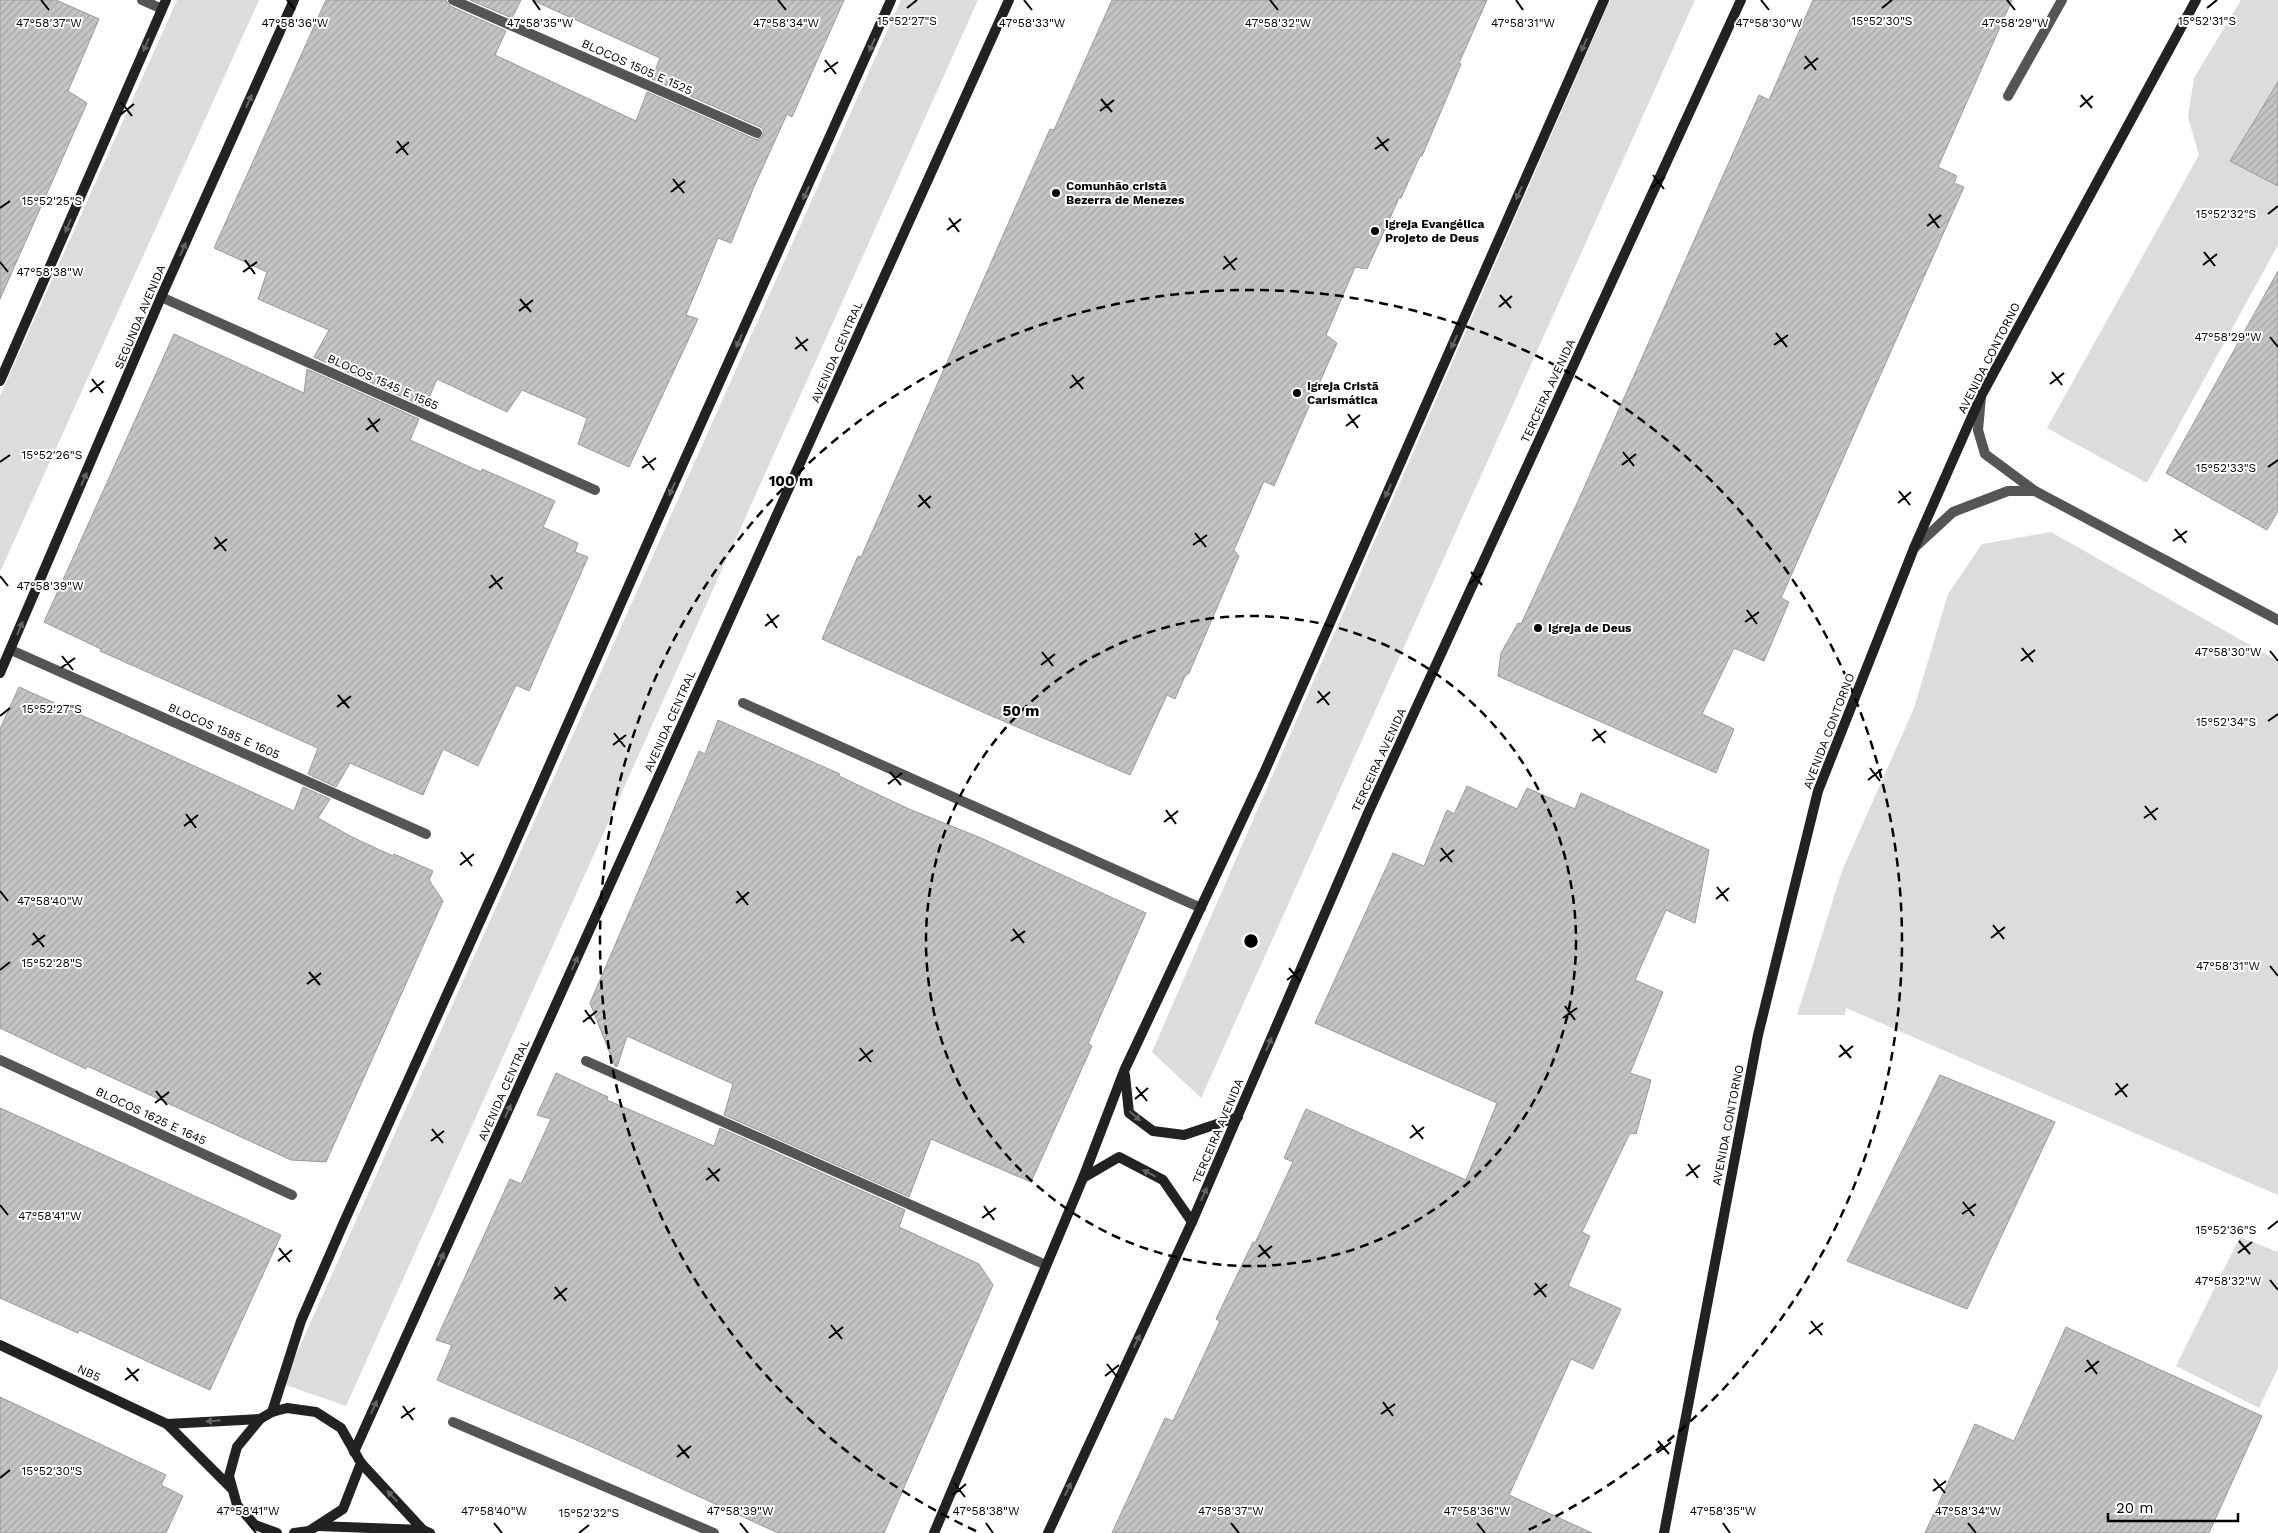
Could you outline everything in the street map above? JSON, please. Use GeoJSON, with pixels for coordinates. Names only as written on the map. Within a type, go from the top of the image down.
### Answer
{"type":"FeatureCollection","features":[{"type":"Feature","properties":{"kind":"street"},"geometry":{"type":"LineString","coordinates":[[0,381],[3,366],[164,4],[142,0]]}},
{"type":"Feature","properties":{"kind":"street","name":"SEGUNDA AVENIDA"},"geometry":{"type":"LineString","coordinates":[[0,673],[161,297],[294,0]]}},
{"type":"Feature","properties":{"kind":"street","name":"BLOCOS 1505 E 1525"},"geometry":{"type":"LineString","coordinates":[[453,0],[757,133]]}},
{"type":"Feature","properties":{"kind":"street"},"geometry":{"type":"LineString","coordinates":[[272,1412],[301,1321],[344,1222],[505,866],[891,0]]}},
{"type":"Feature","properties":{"kind":"street","name":"AVENIDA CENTRAL"},"geometry":{"type":"LineString","coordinates":[[354,1452],[1009,0]]}},
{"type":"Feature","properties":{"kind":"street"},"geometry":{"type":"LineString","coordinates":[[934,1533],[1083,1178],[1124,1071],[1268,764],[1604,0]]}},
{"type":"Feature","properties":{"kind":"street","name":"TERCEIRA AVENIDA"},"geometry":{"type":"LineString","coordinates":[[1048,1533],[1192,1222],[1368,813],[1741,0]]}},
{"type":"Feature","properties":{"kind":"street"},"geometry":{"type":"LineString","coordinates":[[2008,96],[2062,0]]}},
{"type":"Feature","properties":{"kind":"street","name":"AVENIDA CONTORNO"},"geometry":{"type":"LineString","coordinates":[[1664,1533],[1758,1035],[1818,791],[1914,548],[1981,396],[2196,0]]}},
{"type":"Feature","properties":{"kind":"street","name":"BLOCOS 1545 E 1565"},"geometry":{"type":"LineString","coordinates":[[161,297],[595,490]]}},
{"type":"Feature","properties":{"kind":"street"},"geometry":{"type":"LineString","coordinates":[[1981,396],[1978,430],[1985,454],[2035,491],[2278,620]]}},
{"type":"Feature","properties":{"kind":"street"},"geometry":{"type":"LineString","coordinates":[[1914,548],[1953,512],[2008,491],[2035,491]]}},
{"type":"Feature","properties":{"kind":"street","name":"BLOCOS 1585 E 1605"},"geometry":{"type":"LineString","coordinates":[[11,650],[426,834]]}},
{"type":"Feature","properties":{"kind":"street"},"geometry":{"type":"LineString","coordinates":[[743,703],[1201,908]]}},
{"type":"Feature","properties":{"kind":"street","name":"BLOCOS 1625 E 1645"},"geometry":{"type":"LineString","coordinates":[[0,1060],[292,1195]]}},
{"type":"Feature","properties":{"kind":"street"},"geometry":{"type":"LineString","coordinates":[[586,1061],[1046,1266]]}},
{"type":"Feature","properties":{"kind":"street"},"geometry":{"type":"LineString","coordinates":[[1124,1071],[1128,1113],[1153,1131],[1184,1135],[1238,1117]]}},
{"type":"Feature","properties":{"kind":"street"},"geometry":{"type":"LineString","coordinates":[[1083,1178],[1119,1157],[1163,1180],[1192,1222]]}},
{"type":"Feature","properties":{"kind":"street","name":"NB5"},"geometry":{"type":"LineString","coordinates":[[0,1345],[167,1424],[232,1489]]}},
{"type":"Feature","properties":{"kind":"street"},"geometry":{"type":"LineString","coordinates":[[277,1533],[255,1525],[236,1505],[229,1476],[237,1448],[260,1419],[272,1412],[287,1408],[316,1412],[341,1428],[361,1463],[427,1532]]}},
{"type":"Feature","properties":{"kind":"street","name":"NB5"},"geometry":{"type":"LineString","coordinates":[[167,1424],[260,1419]]}},
{"type":"Feature","properties":{"kind":"street"},"geometry":{"type":"LineString","coordinates":[[453,1422],[714,1533]]}},
{"type":"Feature","properties":{"kind":"street"},"geometry":{"type":"LineString","coordinates":[[294,1533],[309,1531],[343,1509],[361,1463]]}},
{"type":"Feature","properties":{"kind":"street"},"geometry":{"type":"LineString","coordinates":[[318,1526],[427,1532]]}},
{"type":"Feature","properties":{"kind":"shaded area"},"geometry":{"type":"Polygon","coordinates":[[[177,0],[259,0],[0,572],[0,396],[177,0]]]}},
{"type":"Feature","properties":{"kind":"shaded area"},"geometry":{"type":"Polygon","coordinates":[[[901,0],[978,0],[346,1406],[283,1384],[901,0]]]}},
{"type":"Feature","properties":{"kind":"shaded area"},"geometry":{"type":"Polygon","coordinates":[[[1610,0],[1695,0],[1201,1098],[1152,1052],[1610,0]]]}},
{"type":"Feature","properties":{"kind":"shaded area"},"geometry":{"type":"Polygon","coordinates":[[[2241,0],[2278,0],[2278,245],[2147,483],[2047,428],[2199,155],[2188,117],[2194,78],[2241,0]]]}},
{"type":"Feature","properties":{"kind":"shaded area"},"geometry":{"type":"Polygon","coordinates":[[[2051,532],[2278,661],[2278,1195],[1846,1008],[1845,1015],[1797,1015],[1842,871],[1914,708],[1948,594],[1982,544],[2051,532]]]}},
{"type":"Feature","properties":{"kind":"shaded area"},"geometry":{"type":"Polygon","coordinates":[[[2240,1237],[2278,1252],[2278,1368],[2259,1408],[2176,1366],[2240,1237]]]}},
{"type":"Feature","properties":{"kind":"building"},"geometry":{"type":"Polygon","coordinates":[[[0,0],[56,0],[99,19],[68,91],[87,103],[0,299],[0,0]]]}},
{"type":"Feature","properties":{"kind":"building"},"geometry":{"type":"Polygon","coordinates":[[[326,0],[446,0],[450,6],[506,31],[495,55],[636,121],[647,92],[757,140],[763,135],[763,129],[760,127],[652,79],[660,58],[532,0],[844,0],[792,117],[787,114],[731,243],[718,238],[686,315],[698,319],[629,467],[578,444],[587,418],[522,390],[507,412],[437,379],[425,407],[314,357],[329,330],[258,299],[267,272],[214,248],[326,0]]]}},
{"type":"Feature","properties":{"kind":"building"},"geometry":{"type":"Polygon","coordinates":[[[470,0],[521,0],[512,18],[470,0]]]}},
{"type":"Feature","properties":{"kind":"building"},"geometry":{"type":"Polygon","coordinates":[[[1112,0],[1487,0],[1459,63],[1461,64],[1422,156],[1420,156],[1401,198],[1399,198],[1367,269],[1355,267],[1326,335],[1337,343],[1274,486],[1264,481],[1234,550],[1239,556],[1189,673],[1185,676],[1175,699],[1167,695],[1130,775],[987,714],[822,639],[858,556],[861,557],[1050,129],[1054,130],[1112,0]]]}},
{"type":"Feature","properties":{"kind":"building"},"geometry":{"type":"Polygon","coordinates":[[[1813,0],[2012,0],[1938,167],[1957,176],[1954,183],[1964,187],[1781,598],[1789,602],[1764,661],[1734,648],[1702,714],[1734,729],[1716,773],[1498,676],[1501,653],[1518,623],[1521,624],[1579,499],[1759,95],[1769,100],[1813,0]]]}},
{"type":"Feature","properties":{"kind":"building"},"geometry":{"type":"Polygon","coordinates":[[[2278,82],[2278,186],[2230,161],[2278,82]]]}},
{"type":"Feature","properties":{"kind":"building"},"geometry":{"type":"Polygon","coordinates":[[[2278,271],[2278,511],[2267,530],[2166,473],[2278,271]]]}},
{"type":"Feature","properties":{"kind":"building"},"geometry":{"type":"Polygon","coordinates":[[[174,334],[304,393],[307,369],[419,419],[410,440],[481,472],[482,469],[555,501],[543,527],[578,543],[575,552],[588,557],[529,691],[516,685],[478,766],[443,749],[423,795],[350,763],[336,787],[308,774],[318,748],[100,651],[101,649],[44,622],[174,334]]]}},
{"type":"Feature","properties":{"kind":"building"},"geometry":{"type":"Polygon","coordinates":[[[19,687],[294,811],[303,787],[330,799],[318,818],[352,837],[393,856],[394,854],[433,871],[429,880],[443,901],[326,1162],[291,1160],[87,1066],[86,1069],[0,1028],[0,729],[19,687]]]}},
{"type":"Feature","properties":{"kind":"building"},"geometry":{"type":"Polygon","coordinates":[[[718,720],[840,774],[839,776],[909,809],[981,838],[1146,913],[1088,1044],[1092,1046],[1031,1182],[931,1139],[909,1197],[724,1115],[733,1084],[627,1036],[617,1067],[615,1066],[590,1003],[699,751],[705,754],[718,720]]]}},
{"type":"Feature","properties":{"kind":"building"},"geometry":{"type":"Polygon","coordinates":[[[1467,786],[1517,809],[1527,788],[1575,809],[1581,793],[1709,850],[1695,923],[1666,910],[1635,980],[1663,992],[1630,1073],[1651,1080],[1636,1134],[1630,1133],[1582,1232],[1590,1236],[1568,1286],[1621,1309],[1593,1369],[1571,1359],[1509,1495],[1592,1533],[1112,1533],[1165,1418],[1173,1421],[1220,1321],[1216,1319],[1253,1242],[1255,1243],[1293,1162],[1284,1158],[1306,1109],[1466,1180],[1497,1103],[1315,1023],[1393,853],[1424,866],[1447,810],[1454,814],[1467,786]]]}},
{"type":"Feature","properties":{"kind":"building"},"geometry":{"type":"Polygon","coordinates":[[[556,1073],[608,1097],[607,1100],[714,1146],[720,1128],[905,1210],[899,1227],[979,1264],[993,1285],[884,1533],[778,1533],[583,1443],[437,1380],[452,1345],[436,1340],[510,1179],[521,1184],[551,1119],[537,1115],[556,1073]]]}},
{"type":"Feature","properties":{"kind":"building"},"geometry":{"type":"Polygon","coordinates":[[[1940,1075],[2055,1122],[1967,1309],[1847,1261],[1940,1075]]]}},
{"type":"Feature","properties":{"kind":"building"},"geometry":{"type":"Polygon","coordinates":[[[0,1108],[281,1235],[210,1390],[79,1330],[78,1333],[0,1298],[0,1108]]]}},
{"type":"Feature","properties":{"kind":"building"},"geometry":{"type":"Polygon","coordinates":[[[2066,1327],[2262,1416],[2209,1533],[1925,1533],[1975,1424],[2014,1441],[2066,1327]]]}},
{"type":"Feature","properties":{"kind":"building"},"geometry":{"type":"Polygon","coordinates":[[[0,1397],[166,1475],[161,1485],[183,1496],[166,1533],[0,1533],[0,1397]]]}},
{"type":"Feature","properties":{"kind":"place","name":"Comunhão cristã Bezerra de Menezes"},"geometry":{"type":"Point","coordinates":[1056,193]}},
{"type":"Feature","properties":{"kind":"place","name":"Igreja Evangélica Projeto de Deus"},"geometry":{"type":"Point","coordinates":[1375,231]}},
{"type":"Feature","properties":{"kind":"place","name":"Igreja Cristã Carismática"},"geometry":{"type":"Point","coordinates":[1297,393]}},
{"type":"Feature","properties":{"kind":"place","name":"Igreja de Deus"},"geometry":{"type":"Point","coordinates":[1538,628]}}]}
